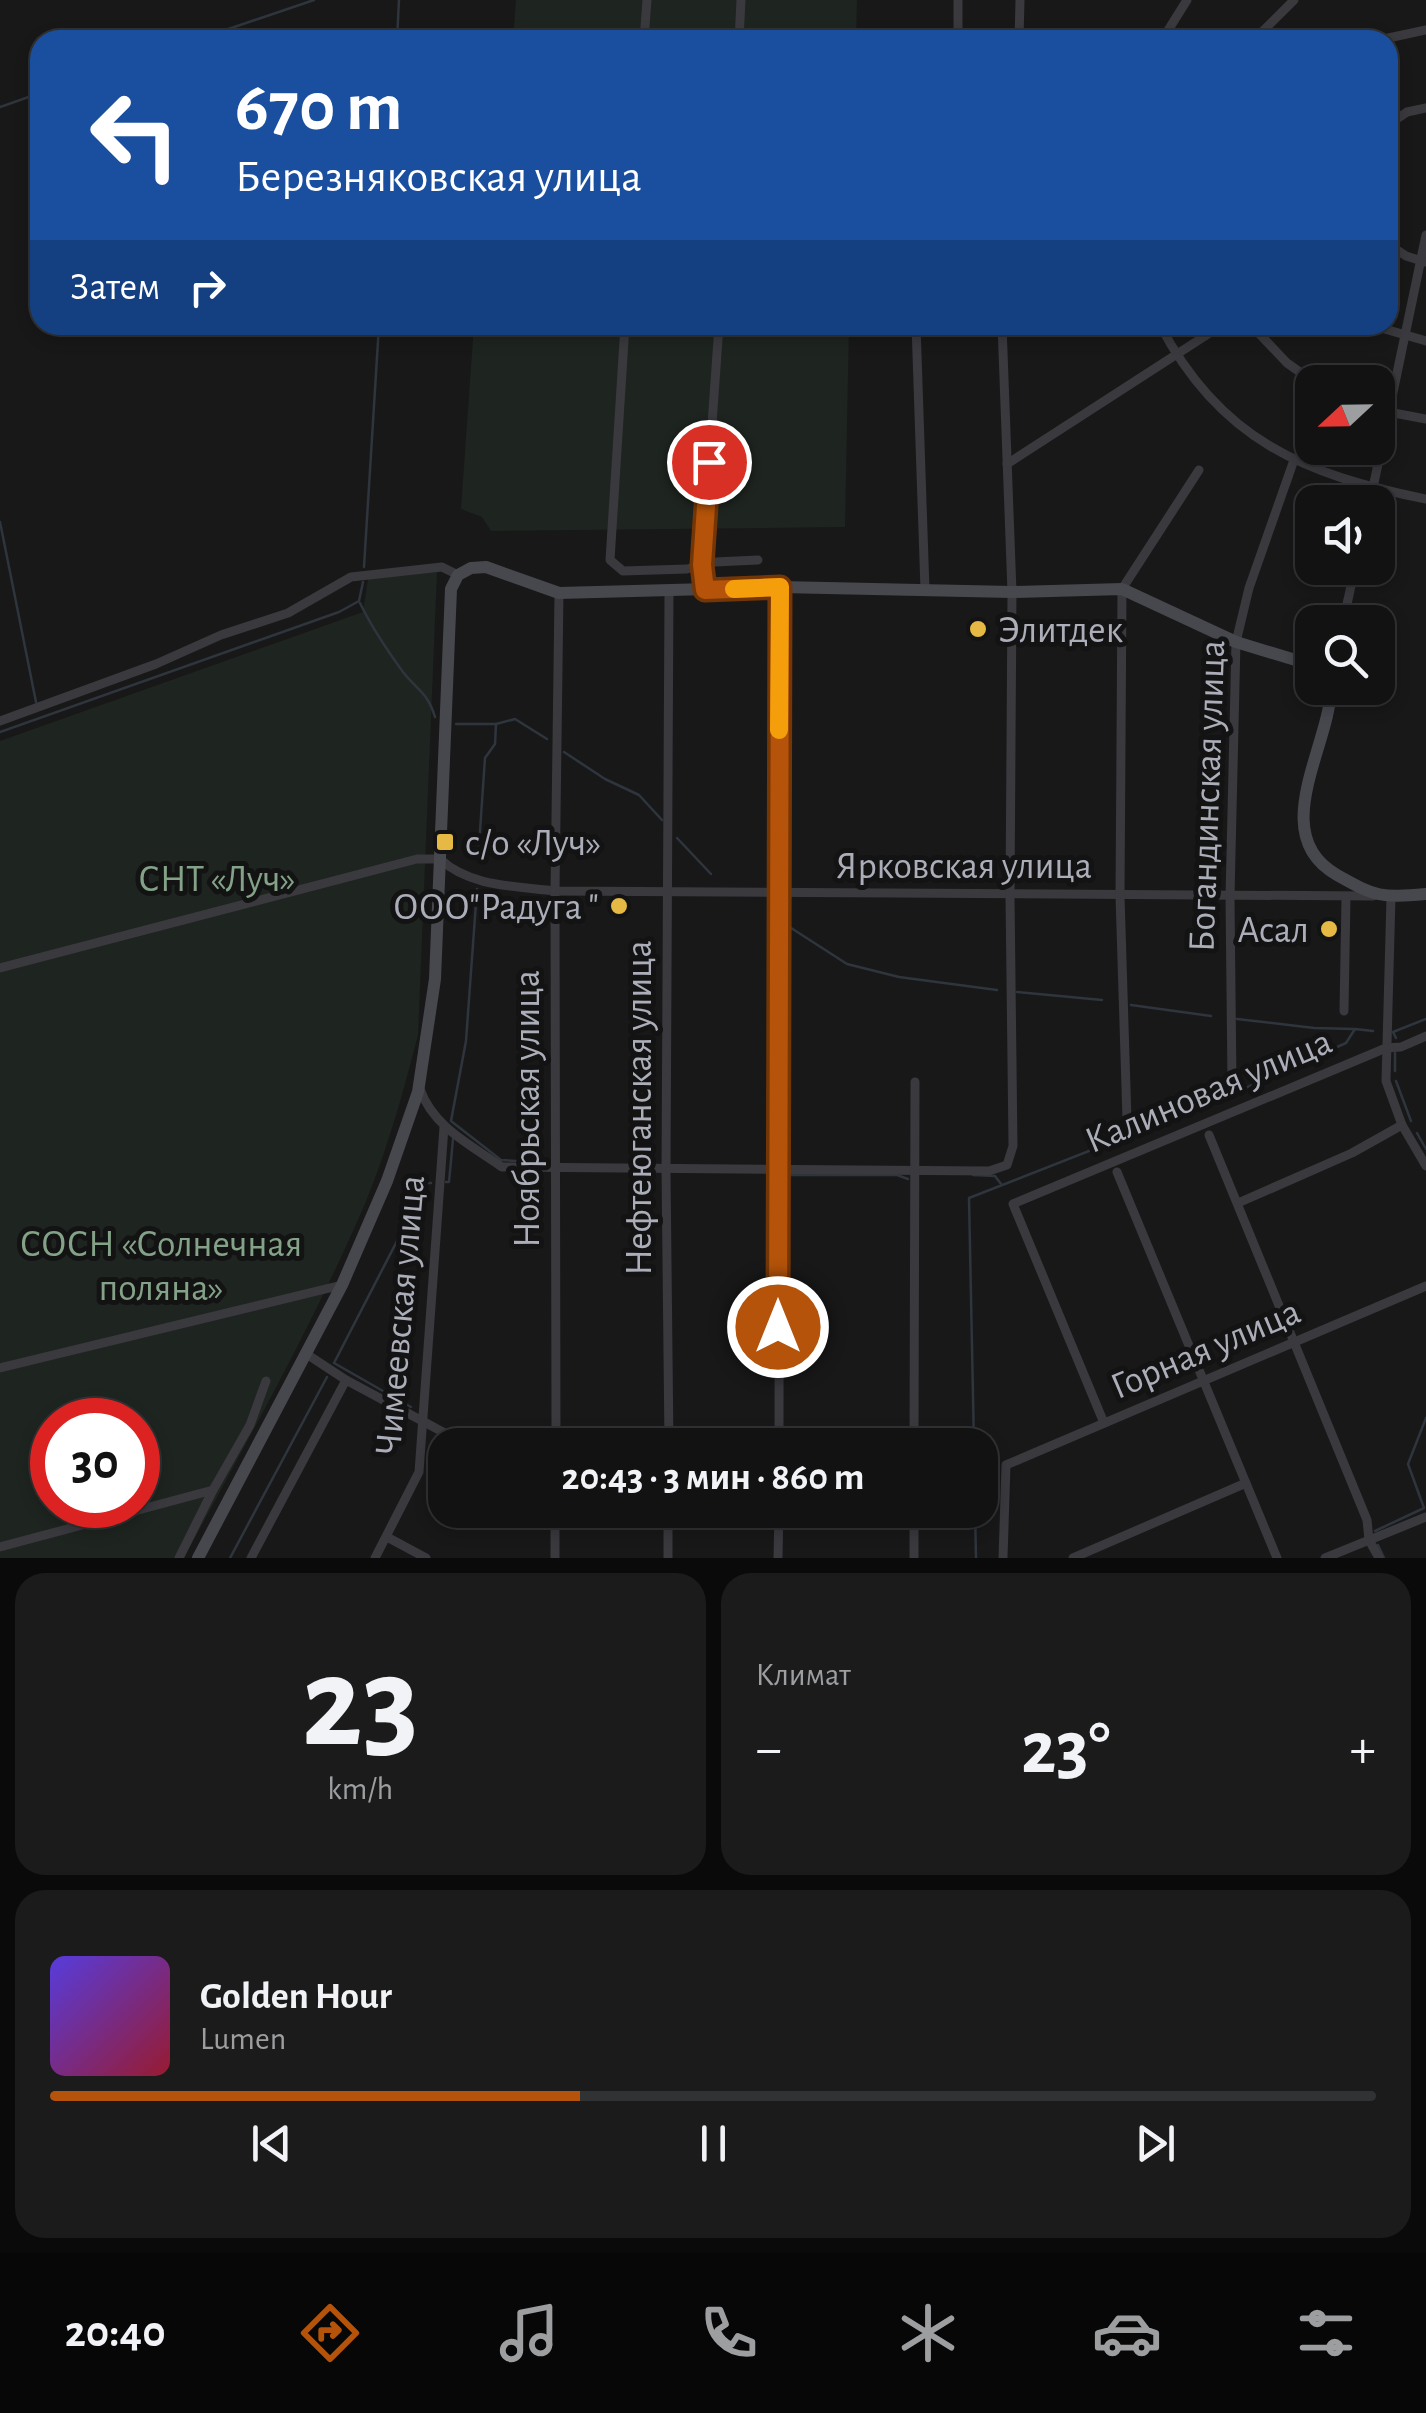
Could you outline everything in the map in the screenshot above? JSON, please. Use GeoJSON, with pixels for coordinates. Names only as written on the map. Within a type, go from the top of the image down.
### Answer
{"type":"FeatureCollection","features":[{"type":"Feature","properties":{"kind":"street"},"geometry":{"type":"LineString","coordinates":[[645,30],[647,0]]}},
{"type":"Feature","properties":{"kind":"street"},"geometry":{"type":"LineString","coordinates":[[739,30],[742,0]]}},
{"type":"Feature","properties":{"kind":"street"},"geometry":{"type":"LineString","coordinates":[[958,0],[958,30]]}},
{"type":"Feature","properties":{"kind":"street"},"geometry":{"type":"LineString","coordinates":[[1019,30],[1020,0]]}},
{"type":"Feature","properties":{"kind":"street"},"geometry":{"type":"LineString","coordinates":[[1168,30],[1187,0]]}},
{"type":"Feature","properties":{"kind":"street"},"geometry":{"type":"LineString","coordinates":[[1264,30],[1294,0]]}},
{"type":"Feature","properties":{"kind":"street"},"geometry":{"type":"LineString","coordinates":[[1398,36],[1426,30]]}},
{"type":"Feature","properties":{"kind":"street"},"geometry":{"type":"LineString","coordinates":[[1398,118],[1426,108]]}},
{"type":"Feature","properties":{"kind":"street"},"geometry":{"type":"LineString","coordinates":[[1395,384],[1426,235]]}},
{"type":"Feature","properties":{"kind":"street"},"geometry":{"type":"LineString","coordinates":[[1398,249],[1423,261]]}},
{"type":"Feature","properties":{"kind":"street"},"geometry":{"type":"LineString","coordinates":[[1398,334],[1426,341]]}},
{"type":"Feature","properties":{"kind":"street"},"geometry":{"type":"LineString","coordinates":[[625,335],[610,560],[622,571],[758,560]]}},
{"type":"Feature","properties":{"kind":"street"},"geometry":{"type":"LineString","coordinates":[[705,590],[702,565],[718,335]]}},
{"type":"Feature","properties":{"kind":"street"},"geometry":{"type":"LineString","coordinates":[[916,335],[925,590]]}},
{"type":"Feature","properties":{"kind":"street"},"geometry":{"type":"LineString","coordinates":[[420,1086],[426,1105],[444,1127],[502,1167],[989,1171],[1007,1165],[1013,1146],[1012,592],[1002,335]]}},
{"type":"Feature","properties":{"kind":"street"},"geometry":{"type":"LineString","coordinates":[[1166,335],[1205,391],[1238,423],[1294,460],[1361,485]]}},
{"type":"Feature","properties":{"kind":"street"},"geometry":{"type":"LineString","coordinates":[[1008,464],[1206,335]]}},
{"type":"Feature","properties":{"kind":"street"},"geometry":{"type":"LineString","coordinates":[[1260,335],[1295,369]]}},
{"type":"Feature","properties":{"kind":"street"},"geometry":{"type":"LineString","coordinates":[[1395,413],[1426,419]]}},
{"type":"Feature","properties":{"kind":"street","name":"Богандинская улица"},"geometry":{"type":"LineString","coordinates":[[1232,1082],[1230,897],[1236,642],[1248,588],[1294,460]]}},
{"type":"Feature","properties":{"kind":"street"},"geometry":{"type":"LineString","coordinates":[[1127,1120],[1120,896],[1122,589],[1198,470]]}},
{"type":"Feature","properties":{"kind":"street"},"geometry":{"type":"LineString","coordinates":[[1395,493],[1426,499]]}},
{"type":"Feature","properties":{"kind":"street"},"geometry":{"type":"LineString","coordinates":[[0,721],[288,613],[352,577],[442,567],[458,575]]}},
{"type":"Feature","properties":{"kind":"street"},"geometry":{"type":"LineString","coordinates":[[198,1558],[342,1285],[386,1181],[420,1086],[435,978],[451,590],[458,575],[470,568],[486,568],[559,593],[780,587],[1012,592],[1122,589],[1236,642],[1295,660]]}},
{"type":"Feature","properties":{"kind":"street"},"geometry":{"type":"LineString","coordinates":[[779,1428],[780,587]]}},
{"type":"Feature","properties":{"kind":"street","name":"Нефтеюганская улица"},"geometry":{"type":"LineString","coordinates":[[669,592],[669,1428]]}},
{"type":"Feature","properties":{"kind":"street","name":"Ноябрьская улица"},"geometry":{"type":"LineString","coordinates":[[556,1428],[559,593]]}},
{"type":"Feature","properties":{"kind":"street"},"geometry":{"type":"LineString","coordinates":[[1327,705],[1303,810],[1303,832],[1313,854],[1327,869],[1376,896],[1426,894]]}},
{"type":"Feature","properties":{"kind":"street"},"geometry":{"type":"LineString","coordinates":[[0,968],[388,864],[440,859]]}},
{"type":"Feature","properties":{"kind":"street","name":"Ярковская улица"},"geometry":{"type":"LineString","coordinates":[[440,859],[455,874],[480,881],[555,891],[1376,896]]}},
{"type":"Feature","properties":{"kind":"street"},"geometry":{"type":"LineString","coordinates":[[1344,1011],[1346,896]]}},
{"type":"Feature","properties":{"kind":"street"},"geometry":{"type":"LineString","coordinates":[[1391,897],[1386,1081],[1402,1125],[1426,1166]]}},
{"type":"Feature","properties":{"kind":"street","name":"Калиновая улица"},"geometry":{"type":"LineString","coordinates":[[1104,1423],[1013,1204],[1386,1048],[1394,1049],[1426,1036]]}},
{"type":"Feature","properties":{"kind":"street"},"geometry":{"type":"LineString","coordinates":[[914,1428],[915,1082]]}},
{"type":"Feature","properties":{"kind":"street"},"geometry":{"type":"LineString","coordinates":[[1238,1203],[1352,1153],[1402,1125]]}},
{"type":"Feature","properties":{"kind":"street","name":"Чимеевская улица"},"geometry":{"type":"LineString","coordinates":[[375,1558],[418,1472],[444,1127]]}},
{"type":"Feature","properties":{"kind":"street"},"geometry":{"type":"LineString","coordinates":[[1209,1134],[1368,1520],[1370,1540],[1379,1558]]}},
{"type":"Feature","properties":{"kind":"street"},"geometry":{"type":"LineString","coordinates":[[1117,1172],[1277,1558]]}},
{"type":"Feature","properties":{"kind":"street"},"geometry":{"type":"LineString","coordinates":[[0,1368],[342,1285]]}},
{"type":"Feature","properties":{"kind":"street","name":"Горная улица"},"geometry":{"type":"LineString","coordinates":[[1003,1558],[1006,1464],[1426,1286]]}},
{"type":"Feature","properties":{"kind":"street"},"geometry":{"type":"LineString","coordinates":[[305,1353],[346,1380],[438,1428]]}},
{"type":"Feature","properties":{"kind":"street"},"geometry":{"type":"LineString","coordinates":[[250,1558],[346,1380]]}},
{"type":"Feature","properties":{"kind":"street"},"geometry":{"type":"LineString","coordinates":[[179,1558],[250,1425],[266,1381]]}},
{"type":"Feature","properties":{"kind":"street"},"geometry":{"type":"LineString","coordinates":[[1074,1558],[1246,1483]]}},
{"type":"Feature","properties":{"kind":"street"},"geometry":{"type":"LineString","coordinates":[[0,1547],[214,1490]]}},
{"type":"Feature","properties":{"kind":"street"},"geometry":{"type":"LineString","coordinates":[[1325,1558],[1426,1517]]}},
{"type":"Feature","properties":{"kind":"street"},"geometry":{"type":"LineString","coordinates":[[555,1528],[555,1558]]}},
{"type":"Feature","properties":{"kind":"street"},"geometry":{"type":"LineString","coordinates":[[668,1528],[668,1558]]}},
{"type":"Feature","properties":{"kind":"street"},"geometry":{"type":"LineString","coordinates":[[778,1558],[779,1528]]}},
{"type":"Feature","properties":{"kind":"street"},"geometry":{"type":"LineString","coordinates":[[914,1528],[914,1558]]}},
{"type":"Feature","properties":{"kind":"street"},"geometry":{"type":"LineString","coordinates":[[386,1537],[426,1558]]}},
{"type":"Feature","properties":{"kind":"green space"},"geometry":{"type":"Polygon","coordinates":[[[516,0],[857,0],[856,30],[514,30],[516,0]]]}},
{"type":"Feature","properties":{"kind":"green space"},"geometry":{"type":"Polygon","coordinates":[[[473,335],[849,335],[845,527],[491,531],[482,517],[461,509],[473,335]]]}},
{"type":"Feature","properties":{"kind":"green space"},"geometry":{"type":"Polygon","coordinates":[[[437,572],[418,1035],[373,1184],[314,1314],[184,1558],[0,1558],[0,741],[363,612],[368,579],[437,572]]]}},
{"type":"Feature","properties":{"kind":"waterway"},"geometry":{"type":"LineString","coordinates":[[226,30],[314,0]]}},
{"type":"Feature","properties":{"kind":"waterway"},"geometry":{"type":"LineString","coordinates":[[398,30],[399,0]]}},
{"type":"Feature","properties":{"kind":"waterway"},"geometry":{"type":"LineString","coordinates":[[0,107],[30,96]]}},
{"type":"Feature","properties":{"kind":"waterway"},"geometry":{"type":"LineString","coordinates":[[364,567],[378,335]]}},
{"type":"Feature","properties":{"kind":"waterway"},"geometry":{"type":"LineString","coordinates":[[0,522],[36,702]]}},
{"type":"Feature","properties":{"kind":"waterway"},"geometry":{"type":"LineString","coordinates":[[0,732],[339,612],[359,601],[363,582]]}},
{"type":"Feature","properties":{"kind":"waterway"},"geometry":{"type":"LineString","coordinates":[[360,603],[391,655],[426,697],[435,717]]}},
{"type":"Feature","properties":{"kind":"waterway"},"geometry":{"type":"LineString","coordinates":[[456,724],[496,724],[515,719],[547,739]]}},
{"type":"Feature","properties":{"kind":"waterway"},"geometry":{"type":"LineString","coordinates":[[478,860],[485,758],[495,744],[496,724]]}},
{"type":"Feature","properties":{"kind":"waterway"},"geometry":{"type":"LineString","coordinates":[[564,752],[605,779],[639,795],[662,820]]}},
{"type":"Feature","properties":{"kind":"waterway"},"geometry":{"type":"LineString","coordinates":[[677,838],[711,874]]}},
{"type":"Feature","properties":{"kind":"waterway"},"geometry":{"type":"LineString","coordinates":[[477,889],[466,1041],[451,1121],[501,1160],[548,1163]]}},
{"type":"Feature","properties":{"kind":"waterway"},"geometry":{"type":"LineString","coordinates":[[788,926],[847,964],[899,977],[997,990]]}},
{"type":"Feature","properties":{"kind":"waterway"},"geometry":{"type":"LineString","coordinates":[[1017,992],[1102,1000]]}},
{"type":"Feature","properties":{"kind":"waterway"},"geometry":{"type":"LineString","coordinates":[[1131,1005],[1211,1016]]}},
{"type":"Feature","properties":{"kind":"waterway"},"geometry":{"type":"LineString","coordinates":[[1237,1019],[1354,1029]]}},
{"type":"Feature","properties":{"kind":"waterway"},"geometry":{"type":"LineString","coordinates":[[1396,1038],[1393,1032],[1426,1019]]}},
{"type":"Feature","properties":{"kind":"waterway"},"geometry":{"type":"LineString","coordinates":[[974,1428],[969,1198],[1219,1100],[1346,1043],[1355,1029],[1373,1031]]}},
{"type":"Feature","properties":{"kind":"waterway"},"geometry":{"type":"LineString","coordinates":[[1395,1053],[1395,1071]]}},
{"type":"Feature","properties":{"kind":"waterway"},"geometry":{"type":"LineString","coordinates":[[1396,1081],[1411,1121]]}},
{"type":"Feature","properties":{"kind":"waterway"},"geometry":{"type":"LineString","coordinates":[[1417,1133],[1426,1149]]}},
{"type":"Feature","properties":{"kind":"waterway"},"geometry":{"type":"LineString","coordinates":[[446,1182],[453,1139]]}},
{"type":"Feature","properties":{"kind":"waterway"},"geometry":{"type":"LineString","coordinates":[[786,1175],[897,1175],[908,1179]]}},
{"type":"Feature","properties":{"kind":"waterway"},"geometry":{"type":"LineString","coordinates":[[973,1175],[995,1176],[1001,1184]]}},
{"type":"Feature","properties":{"kind":"waterway"},"geometry":{"type":"LineString","coordinates":[[411,1407],[334,1363],[427,1183],[431,1183]]}},
{"type":"Feature","properties":{"kind":"waterway"},"geometry":{"type":"LineString","coordinates":[[230,1558],[327,1377]]}},
{"type":"Feature","properties":{"kind":"waterway"},"geometry":{"type":"LineString","coordinates":[[1375,1531],[1424,1508],[1408,1464],[1426,1418]]}},
{"type":"Feature","properties":{"kind":"waterway"},"geometry":{"type":"LineString","coordinates":[[975,1528],[976,1558]]}},
{"type":"Feature","properties":{"kind":"waterway"},"geometry":{"type":"LineString","coordinates":[[1378,1545],[1384,1558]]}},
{"type":"Feature","properties":{"kind":"slow traffic"},"geometry":{"type":"LineString","coordinates":[[734,589],[780,587],[779,730]]}},
{"type":"Feature","properties":{"kind":"place","name":"Элитдек"},"geometry":{"type":"Point","coordinates":[978,629]}},
{"type":"Feature","properties":{"kind":"place","name":"с/о «Луч»"},"geometry":{"type":"Point","coordinates":[445,842]}},
{"type":"Feature","properties":{"kind":"place","name":"ООО\"Радуга \""},"geometry":{"type":"Point","coordinates":[619,906]}},
{"type":"Feature","properties":{"kind":"place","name":"Асал"},"geometry":{"type":"Point","coordinates":[1329,929]}},
{"type":"Feature","properties":{"kind":"route"},"geometry":{"type":"LineString","coordinates":[[709,462],[702,565],[705,590],[780,587],[778,1327]]}},
{"type":"Feature","properties":{"kind":"park label","name":"СНТ «Луч»"},"geometry":{"type":"Point","coordinates":[217,878]}},
{"type":"Feature","properties":{"kind":"park label","name":"СОСН «Солнечная поляна»"},"geometry":{"type":"Point","coordinates":[161,1265]}}]}
